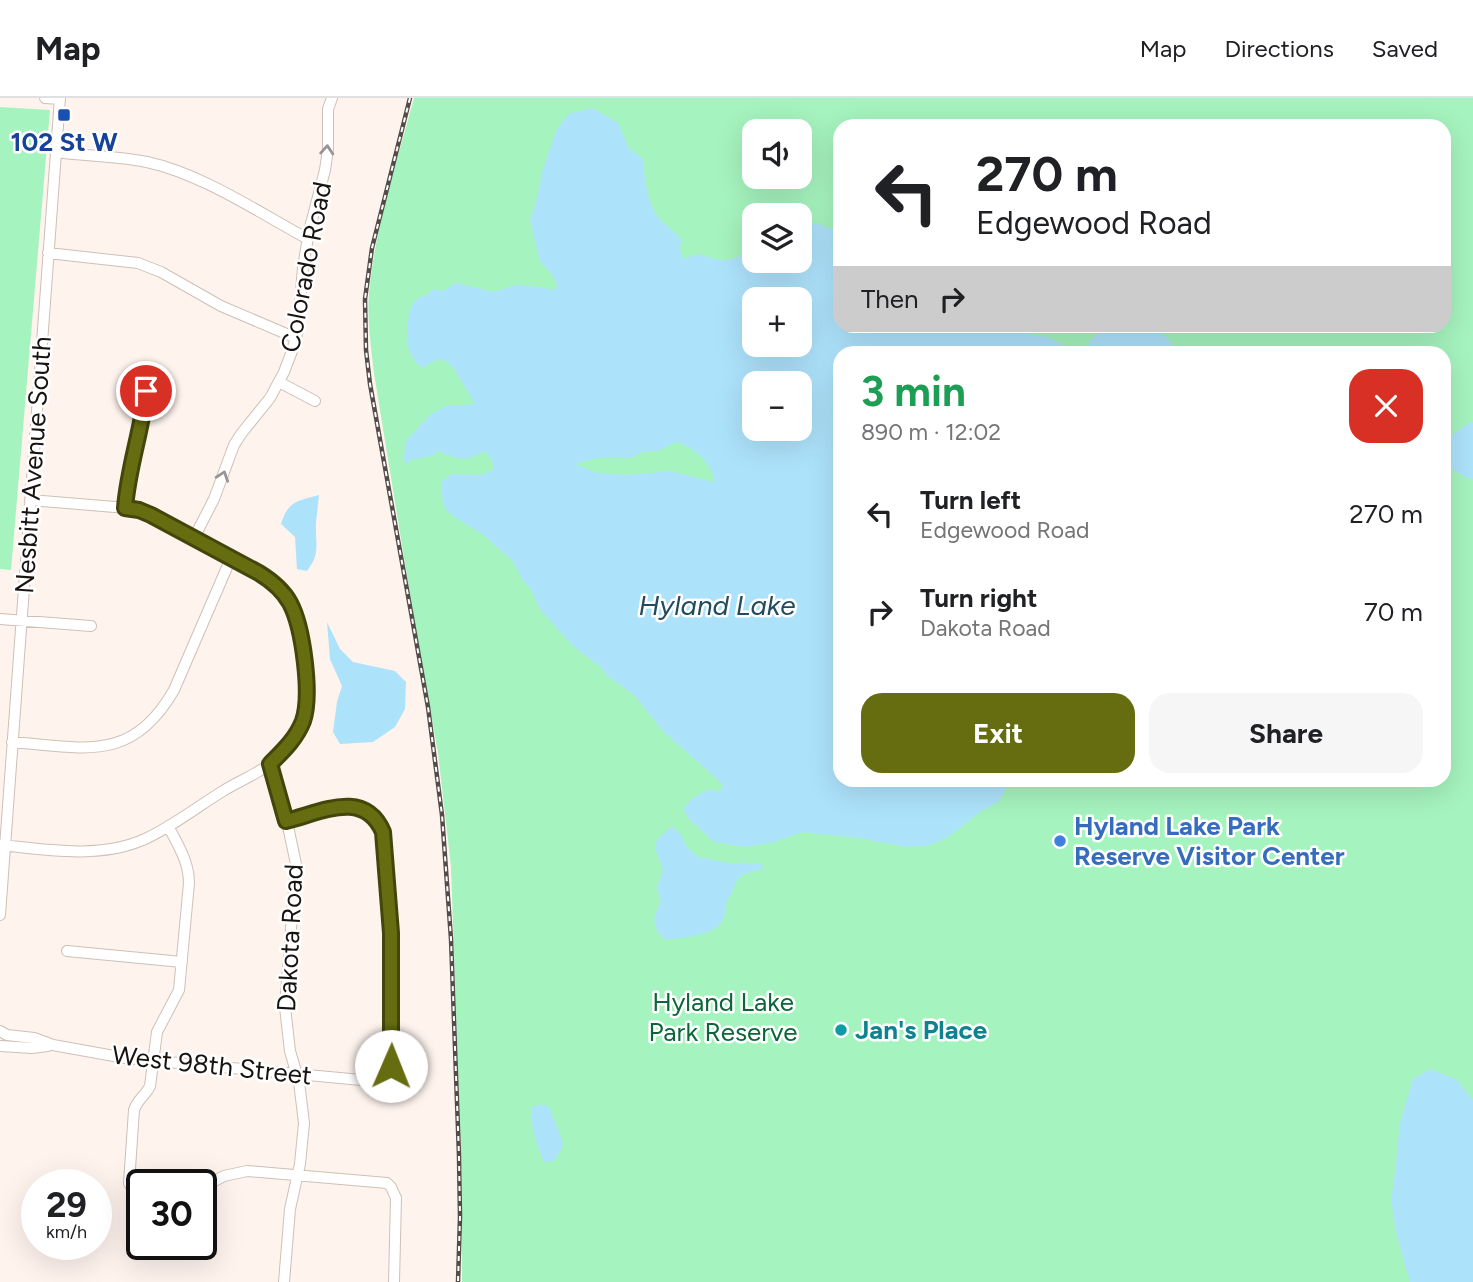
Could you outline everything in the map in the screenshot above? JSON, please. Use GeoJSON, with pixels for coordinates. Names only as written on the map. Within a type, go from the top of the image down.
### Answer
{"type":"FeatureCollection","features":[{"type":"Feature","properties":{"kind":"street"},"geometry":{"type":"LineString","coordinates":[[45,98],[60,99]]}},
{"type":"Feature","properties":{"kind":"street","name":"Colorado Road"},"geometry":{"type":"LineString","coordinates":[[194,538],[214,499],[234,445],[270,398],[284,372],[296,338],[303,267],[312,215],[325,170],[328,109],[332,98]]}},
{"type":"Feature","properties":{"kind":"street","name":"Nesbitt Avenue South"},"geometry":{"type":"LineString","coordinates":[[0,915],[3,845],[60,99]]}},
{"type":"Feature","properties":{"kind":"street"},"geometry":{"type":"LineString","coordinates":[[55,152],[146,162],[165,167],[202,181],[308,239]]}},
{"type":"Feature","properties":{"kind":"street"},"geometry":{"type":"LineString","coordinates":[[48,253],[138,263],[160,272],[221,306],[296,338]]}},
{"type":"Feature","properties":{"kind":"street"},"geometry":{"type":"LineString","coordinates":[[125,508],[129,474],[144,411],[146,375]]}},
{"type":"Feature","properties":{"kind":"street"},"geometry":{"type":"LineString","coordinates":[[279,382],[316,401]]}},
{"type":"Feature","properties":{"kind":"street"},"geometry":{"type":"LineString","coordinates":[[3,845],[95,852],[145,839],[270,764],[298,733],[307,705],[307,676],[295,614],[281,590],[271,580],[139,510],[30,500]]}},
{"type":"Feature","properties":{"kind":"street"},"geometry":{"type":"LineString","coordinates":[[12,743],[100,747],[140,732],[159,713],[174,690],[231,558]]}},
{"type":"Feature","properties":{"kind":"street"},"geometry":{"type":"LineString","coordinates":[[0,619],[91,626]]}},
{"type":"Feature","properties":{"kind":"street","name":"Dakota Road"},"geometry":{"type":"LineString","coordinates":[[270,764],[296,864],[285,1007],[290,1051],[303,1103],[304,1123],[303,1144],[290,1209],[284,1282]]}},
{"type":"Feature","properties":{"kind":"street","name":"West 98th Street"},"geometry":{"type":"LineString","coordinates":[[0,1031],[53,1045],[125,1058],[372,1081],[386,1076],[392,1063],[391,933],[383,832],[373,816],[357,806],[347,805],[286,821]]}},
{"type":"Feature","properties":{"kind":"street"},"geometry":{"type":"LineString","coordinates":[[130,1169],[134,1110],[136,1103],[147,1093],[150,1086],[157,1032],[179,990],[189,872],[169,826]]}},
{"type":"Feature","properties":{"kind":"street"},"geometry":{"type":"LineString","coordinates":[[67,951],[182,962]]}},
{"type":"Feature","properties":{"kind":"street","name":"West 98th Street"},"geometry":{"type":"LineString","coordinates":[[0,1046],[32,1048],[53,1045]]}},
{"type":"Feature","properties":{"kind":"street"},"geometry":{"type":"LineString","coordinates":[[217,1180],[247,1171],[387,1183],[396,1198],[394,1282]]}},
{"type":"Feature","properties":{"kind":"green space","name":"Hyland Lake Park Reserve"},"geometry":{"type":"Polygon","coordinates":[[[414,98],[1473,98],[1473,1282],[462,1282],[462,1183],[451,866],[438,753],[374,373],[369,293],[376,244],[414,98]]]}},
{"type":"Feature","properties":{"kind":"green space"},"geometry":{"type":"Polygon","coordinates":[[[0,107],[50,110],[11,570],[0,569],[0,107]]]}},
{"type":"Feature","properties":{"kind":"water","name":"Hyland Lake"},"geometry":{"type":"Polygon","coordinates":[[[592,108],[618,123],[629,148],[643,159],[651,205],[659,218],[682,241],[679,246],[683,258],[700,254],[728,260],[742,255],[742,273],[812,273],[812,224],[818,224],[833,229],[833,333],[1029,333],[1048,337],[1064,346],[833,346],[833,787],[1007,787],[999,801],[951,835],[925,846],[906,847],[803,832],[771,843],[744,847],[714,842],[688,818],[684,810],[695,797],[710,789],[721,791],[723,786],[663,731],[634,695],[574,647],[539,608],[531,589],[523,581],[513,561],[482,534],[450,514],[443,505],[441,482],[452,474],[482,475],[494,469],[492,460],[485,451],[464,459],[435,451],[436,455],[411,460],[407,464],[404,460],[405,442],[431,414],[449,405],[471,405],[474,402],[453,367],[443,359],[422,368],[416,363],[407,342],[408,318],[414,302],[433,289],[443,291],[456,283],[494,292],[516,285],[552,290],[558,286],[551,273],[540,262],[530,220],[556,131],[568,114],[592,108]],[[676,442],[658,451],[642,452],[632,458],[597,458],[575,464],[597,473],[626,475],[670,471],[713,482],[714,477],[708,465],[689,447],[676,442]]]}},
{"type":"Feature","properties":{"kind":"water"},"geometry":{"type":"Polygon","coordinates":[[[1100,333],[1159,333],[1166,336],[1173,346],[1088,346],[1100,333]]]}},
{"type":"Feature","properties":{"kind":"water"},"geometry":{"type":"Polygon","coordinates":[[[1473,422],[1473,479],[1451,468],[1451,436],[1473,422]]]}},
{"type":"Feature","properties":{"kind":"water"},"geometry":{"type":"Polygon","coordinates":[[[319,495],[314,559],[307,571],[297,569],[295,537],[281,524],[290,506],[319,495]]]}},
{"type":"Feature","properties":{"kind":"water"},"geometry":{"type":"Polygon","coordinates":[[[327,622],[340,649],[353,662],[395,671],[406,682],[405,709],[395,727],[373,742],[340,744],[333,732],[342,686],[330,659],[327,622]]]}},
{"type":"Feature","properties":{"kind":"water"},"geometry":{"type":"Polygon","coordinates":[[[672,826],[681,835],[686,846],[698,857],[734,864],[761,864],[763,869],[738,879],[728,898],[723,920],[713,930],[665,940],[654,921],[661,901],[657,889],[663,868],[655,849],[657,840],[672,826]]]}},
{"type":"Feature","properties":{"kind":"water"},"geometry":{"type":"Polygon","coordinates":[[[1431,1069],[1457,1080],[1473,1100],[1473,1282],[1410,1282],[1396,1232],[1391,1200],[1400,1123],[1413,1079],[1431,1069]]]}},
{"type":"Feature","properties":{"kind":"water"},"geometry":{"type":"Polygon","coordinates":[[[547,1105],[550,1109],[563,1143],[554,1161],[544,1162],[536,1142],[531,1114],[532,1107],[547,1105]]]}},
{"type":"Feature","properties":{"kind":"railway"},"geometry":{"type":"LineString","coordinates":[[410,98],[372,248],[365,299],[366,350],[428,707],[442,815],[451,939],[459,1156],[458,1282]]}},
{"type":"Feature","properties":{"kind":"place","name":"102 St W"},"geometry":{"type":"Point","coordinates":[64,115]}},
{"type":"Feature","properties":{"kind":"place","name":"Hyland Lake Park Reserve Visitor Center"},"geometry":{"type":"Point","coordinates":[1060,841]}},
{"type":"Feature","properties":{"kind":"place","name":"Jan's Place"},"geometry":{"type":"Point","coordinates":[841,1030]}},
{"type":"Feature","properties":{"kind":"route"},"geometry":{"type":"LineString","coordinates":[[146,391],[125,508],[151,515],[271,580],[281,590],[295,614],[307,676],[307,705],[298,733],[270,764],[286,821],[347,805],[357,806],[373,816],[383,832],[391,933],[391,1066]]}}]}
